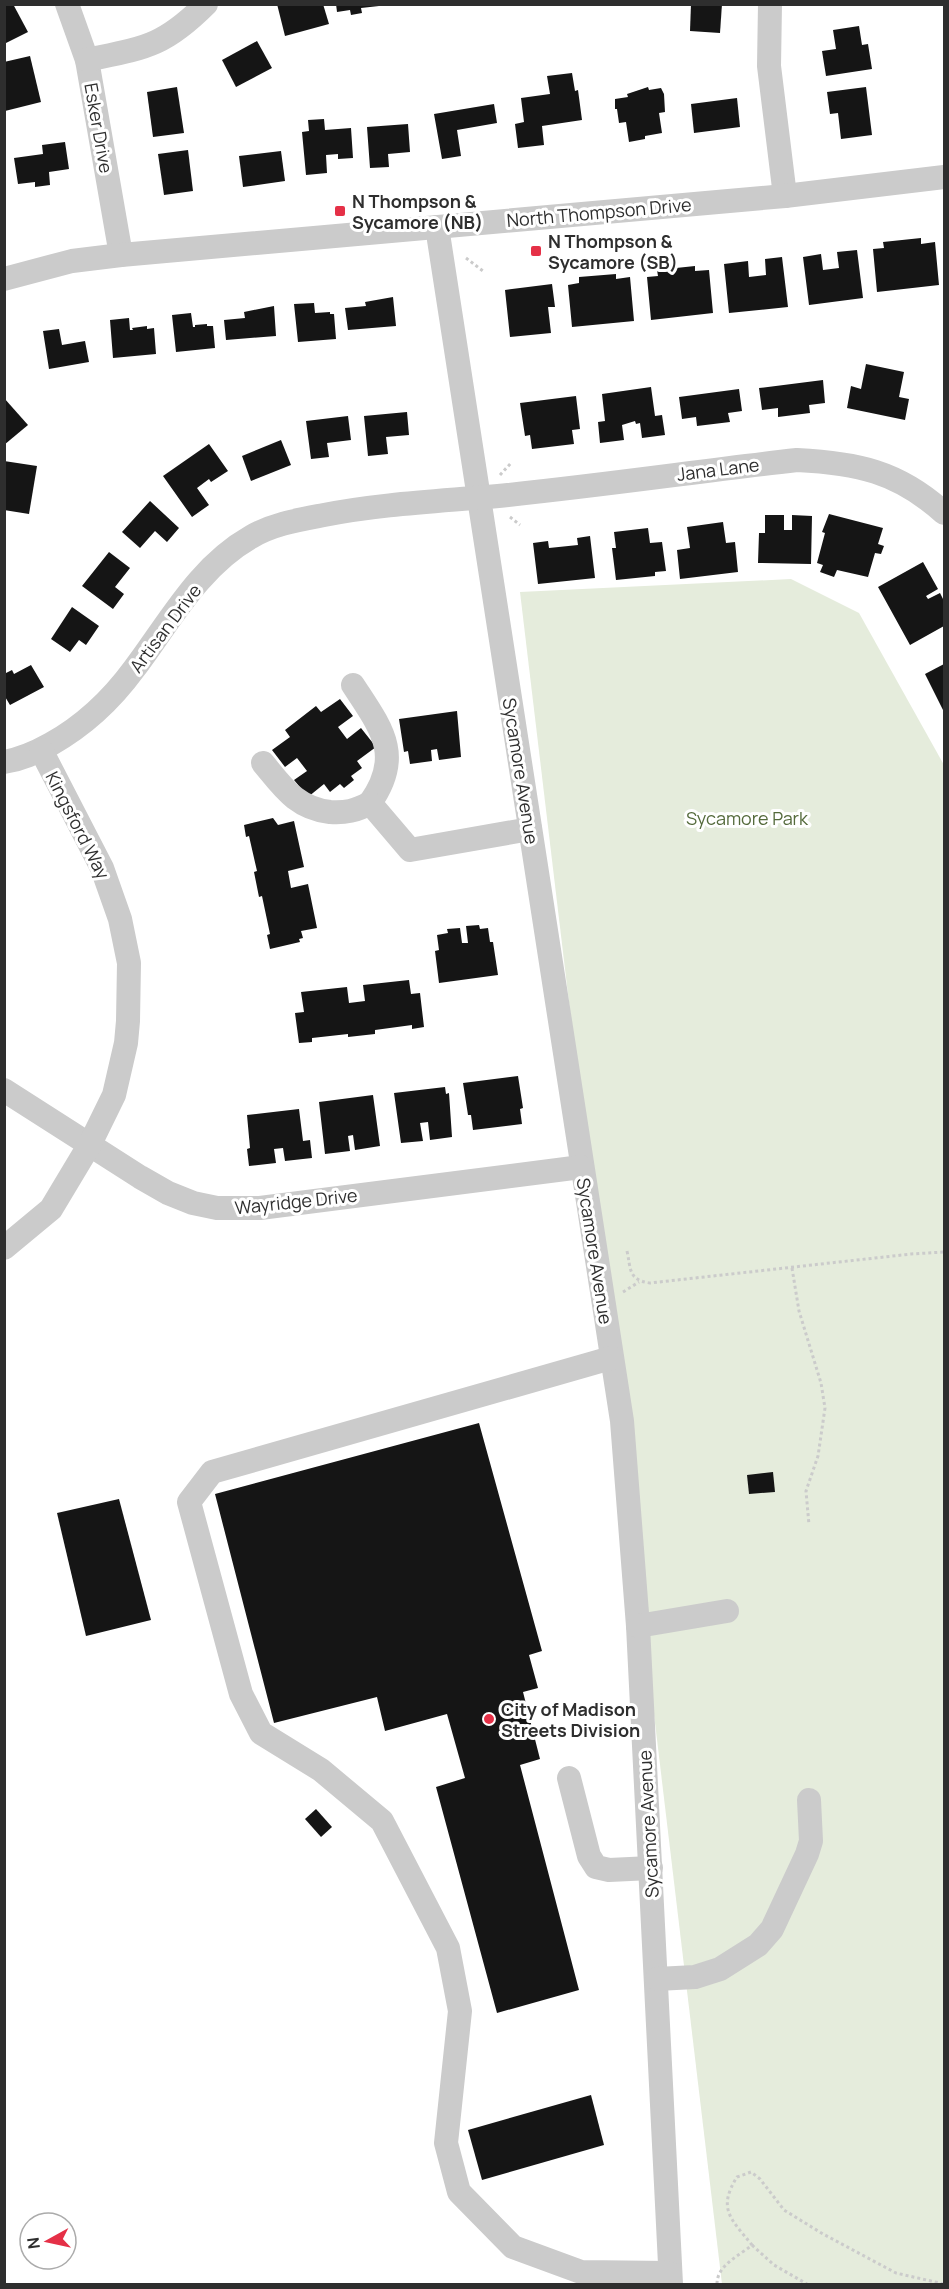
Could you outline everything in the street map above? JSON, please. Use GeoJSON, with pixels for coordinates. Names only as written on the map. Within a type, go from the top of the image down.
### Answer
{"type":"FeatureCollection","features":[{"type":"Feature","properties":{"kind":"street","name":"Esker Drive"},"geometry":{"type":"LineString","coordinates":[[67,4],[87,60],[121,255]]}},
{"type":"Feature","properties":{"kind":"street"},"geometry":{"type":"LineString","coordinates":[[87,60],[139,49],[164,40],[187,24],[206,4]]}},
{"type":"Feature","properties":{"kind":"street"},"geometry":{"type":"LineString","coordinates":[[770,4],[770,66],[785,196]]}},
{"type":"Feature","properties":{"kind":"street","name":"North Thompson Drive"},"geometry":{"type":"LineString","coordinates":[[4,279],[72,261],[121,255],[785,196],[945,177]]}},
{"type":"Feature","properties":{"kind":"street","name":"Sycamore Avenue"},"geometry":{"type":"LineString","coordinates":[[437,227],[622,1421],[638,1626],[670,2279]]}},
{"type":"Feature","properties":{"kind":"street","name":"Jana Lane"},"geometry":{"type":"LineString","coordinates":[[479,497],[796,460],[838,462],[873,471],[922,494],[945,513]]}},
{"type":"Feature","properties":{"kind":"street","name":"Artisan Drive"},"geometry":{"type":"LineString","coordinates":[[4,762],[41,750],[76,728],[104,704],[134,669],[189,592],[219,561],[250,538],[286,522],[367,506],[479,497]]}},
{"type":"Feature","properties":{"kind":"street"},"geometry":{"type":"LineString","coordinates":[[263,763],[293,798],[306,807],[344,813],[359,810],[370,803],[381,789],[387,770],[387,749],[380,728],[353,685]]}},
{"type":"Feature","properties":{"kind":"street","name":"Kingsford Way"},"geometry":{"type":"LineString","coordinates":[[4,1248],[51,1209],[90,1144],[114,1095],[126,1043],[129,963],[120,919],[102,867],[41,750]]}},
{"type":"Feature","properties":{"kind":"street"},"geometry":{"type":"LineString","coordinates":[[370,803],[410,850],[530,829]]}},
{"type":"Feature","properties":{"kind":"street","name":"Wayridge Drive"},"geometry":{"type":"LineString","coordinates":[[4,1090],[140,1178],[193,1203],[239,1209],[581,1167]]}},
{"type":"Feature","properties":{"kind":"street"},"geometry":{"type":"LineString","coordinates":[[611,1358],[212,1472],[189,1502],[241,1694],[261,1733],[321,1770],[382,1821],[448,1948],[460,2011],[446,2143],[459,2192],[513,2247],[581,2272],[670,2279]]}},
{"type":"Feature","properties":{"kind":"street"},"geometry":{"type":"LineString","coordinates":[[638,1626],[727,1611]]}},
{"type":"Feature","properties":{"kind":"street"},"geometry":{"type":"LineString","coordinates":[[569,1778],[589,1856],[596,1867],[609,1870],[651,1868]]}},
{"type":"Feature","properties":{"kind":"street"},"geometry":{"type":"LineString","coordinates":[[657,1979],[695,1977],[720,1969],[758,1945],[772,1929],[811,1841],[809,1800]]}},
{"type":"Feature","properties":{"kind":"path"},"geometry":{"type":"LineString","coordinates":[[466,258],[483,271]]}},
{"type":"Feature","properties":{"kind":"path"},"geometry":{"type":"LineString","coordinates":[[500,475],[511,462]]}},
{"type":"Feature","properties":{"kind":"path"},"geometry":{"type":"LineString","coordinates":[[506,514],[520,525]]}},
{"type":"Feature","properties":{"kind":"path"},"geometry":{"type":"LineString","coordinates":[[627,1251],[633,1276],[639,1282],[650,1283],[945,1252]]}},
{"type":"Feature","properties":{"kind":"path"},"geometry":{"type":"LineString","coordinates":[[792,1268],[799,1311],[821,1383],[825,1408],[818,1456],[806,1491],[809,1525]]}},
{"type":"Feature","properties":{"kind":"path"},"geometry":{"type":"LineString","coordinates":[[807,2284],[774,2265],[752,2245],[736,2225],[726,2208],[729,2190],[737,2177],[751,2172],[760,2179],[784,2210],[896,2273],[945,2284]]}},
{"type":"Feature","properties":{"kind":"path"},"geometry":{"type":"LineString","coordinates":[[717,2284],[726,2263],[752,2245]]}},
{"type":"Feature","properties":{"kind":"green space","name":"Sycamore Park"},"geometry":{"type":"Polygon","coordinates":[[[791,579],[859,613],[944,765],[944,2284],[722,2284],[520,592],[791,579]]]}},
{"type":"Feature","properties":{"kind":"building"},"geometry":{"type":"Polygon","coordinates":[[[4,4],[13,4],[28,32],[4,44],[4,4]]]}},
{"type":"Feature","properties":{"kind":"building"},"geometry":{"type":"Polygon","coordinates":[[[277,4],[323,4],[329,24],[285,36],[277,4]]]}},
{"type":"Feature","properties":{"kind":"building"},"geometry":{"type":"Polygon","coordinates":[[[336,4],[379,4],[379,6],[361,8],[362,13],[351,15],[350,10],[337,12],[336,4]]]}},
{"type":"Feature","properties":{"kind":"building"},"geometry":{"type":"Polygon","coordinates":[[[691,4],[722,4],[720,33],[690,31],[691,4]]]}},
{"type":"Feature","properties":{"kind":"building"},"geometry":{"type":"Polygon","coordinates":[[[859,26],[862,45],[868,44],[872,69],[826,76],[822,51],[836,49],[833,30],[859,26]]]}},
{"type":"Feature","properties":{"kind":"building"},"geometry":{"type":"Polygon","coordinates":[[[257,41],[272,68],[236,87],[222,60],[257,41]]]}},
{"type":"Feature","properties":{"kind":"building"},"geometry":{"type":"Polygon","coordinates":[[[30,56],[41,102],[5,111],[4,62],[30,56]]]}},
{"type":"Feature","properties":{"kind":"building"},"geometry":{"type":"Polygon","coordinates":[[[572,73],[575,91],[578,90],[582,120],[542,126],[544,145],[518,148],[515,124],[524,122],[521,98],[550,94],[547,76],[572,73]]]}},
{"type":"Feature","properties":{"kind":"building"},"geometry":{"type":"Polygon","coordinates":[[[177,87],[184,133],[153,137],[147,92],[177,87]]]}},
{"type":"Feature","properties":{"kind":"building"},"geometry":{"type":"Polygon","coordinates":[[[648,87],[649,90],[661,88],[664,94],[665,112],[659,113],[662,133],[629,142],[626,122],[619,123],[615,99],[628,97],[627,94],[648,87]]]}},
{"type":"Feature","properties":{"kind":"building"},"geometry":{"type":"Polygon","coordinates":[[[866,87],[872,135],[841,139],[838,113],[830,114],[827,92],[866,87]]]}},
{"type":"Feature","properties":{"kind":"building"},"geometry":{"type":"Polygon","coordinates":[[[737,98],[740,127],[694,133],[691,104],[737,98]]]}},
{"type":"Feature","properties":{"kind":"building"},"geometry":{"type":"Polygon","coordinates":[[[494,104],[497,123],[457,130],[461,156],[442,159],[434,114],[494,104]]]}},
{"type":"Feature","properties":{"kind":"building"},"geometry":{"type":"Polygon","coordinates":[[[324,119],[325,130],[351,128],[353,158],[338,159],[338,154],[326,155],[327,173],[306,175],[302,132],[309,131],[308,120],[324,119]]]}},
{"type":"Feature","properties":{"kind":"building"},"geometry":{"type":"Polygon","coordinates":[[[408,124],[410,152],[388,154],[389,167],[370,168],[367,127],[408,124]]]}},
{"type":"Feature","properties":{"kind":"building"},"geometry":{"type":"Polygon","coordinates":[[[65,142],[69,169],[49,172],[50,185],[35,187],[35,182],[18,184],[14,158],[43,154],[42,145],[65,142]]]}},
{"type":"Feature","properties":{"kind":"building"},"geometry":{"type":"Polygon","coordinates":[[[188,150],[193,191],[164,195],[158,154],[188,150]]]}},
{"type":"Feature","properties":{"kind":"building"},"geometry":{"type":"Polygon","coordinates":[[[281,151],[285,181],[243,187],[239,156],[281,151]]]}},
{"type":"Feature","properties":{"kind":"building"},"geometry":{"type":"Polygon","coordinates":[[[921,238],[921,244],[935,242],[939,285],[877,292],[873,249],[884,248],[883,242],[921,238]]]}},
{"type":"Feature","properties":{"kind":"building"},"geometry":{"type":"Polygon","coordinates":[[[857,250],[863,298],[809,305],[803,257],[821,254],[823,270],[839,268],[837,252],[857,250]]]}},
{"type":"Feature","properties":{"kind":"building"},"geometry":{"type":"Polygon","coordinates":[[[782,257],[788,307],[729,313],[724,264],[748,261],[749,277],[766,275],[765,259],[782,257]]]}},
{"type":"Feature","properties":{"kind":"building"},"geometry":{"type":"Polygon","coordinates":[[[695,266],[695,271],[709,270],[713,313],[651,320],[647,277],[658,276],[657,270],[695,266]]]}},
{"type":"Feature","properties":{"kind":"building"},"geometry":{"type":"Polygon","coordinates":[[[616,274],[616,279],[630,277],[634,321],[572,327],[568,285],[579,283],[579,277],[616,274]]]}},
{"type":"Feature","properties":{"kind":"building"},"geometry":{"type":"Polygon","coordinates":[[[552,284],[555,307],[548,307],[551,333],[510,337],[505,290],[552,284]]]}},
{"type":"Feature","properties":{"kind":"building"},"geometry":{"type":"Polygon","coordinates":[[[393,297],[396,326],[348,330],[345,308],[366,306],[365,302],[393,297]]]}},
{"type":"Feature","properties":{"kind":"building"},"geometry":{"type":"Polygon","coordinates":[[[314,303],[315,313],[334,314],[336,339],[298,342],[294,304],[314,303]]]}},
{"type":"Feature","properties":{"kind":"building"},"geometry":{"type":"Polygon","coordinates":[[[274,306],[276,336],[226,340],[224,320],[245,318],[244,312],[274,306]]]}},
{"type":"Feature","properties":{"kind":"building"},"geometry":{"type":"Polygon","coordinates":[[[191,313],[193,327],[207,324],[207,326],[213,326],[215,348],[176,352],[172,315],[191,313]]]}},
{"type":"Feature","properties":{"kind":"building"},"geometry":{"type":"Polygon","coordinates":[[[129,318],[130,330],[147,326],[147,329],[154,328],[156,354],[113,358],[110,320],[129,318]]]}},
{"type":"Feature","properties":{"kind":"building"},"geometry":{"type":"Polygon","coordinates":[[[59,329],[62,345],[85,341],[89,362],[49,369],[43,331],[59,329]]]}},
{"type":"Feature","properties":{"kind":"building"},"geometry":{"type":"Polygon","coordinates":[[[866,364],[904,372],[899,397],[909,399],[905,420],[847,408],[851,386],[861,389],[866,364]]]}},
{"type":"Feature","properties":{"kind":"building"},"geometry":{"type":"Polygon","coordinates":[[[823,380],[825,403],[809,405],[810,413],[778,417],[778,408],[762,410],[759,388],[823,380]]]}},
{"type":"Feature","properties":{"kind":"building"},"geometry":{"type":"Polygon","coordinates":[[[651,387],[655,416],[662,415],[665,435],[642,438],[640,423],[636,424],[635,421],[622,425],[624,440],[600,443],[598,422],[605,421],[602,394],[651,387]]]}},
{"type":"Feature","properties":{"kind":"building"},"geometry":{"type":"Polygon","coordinates":[[[739,389],[742,411],[728,413],[730,422],[697,426],[696,417],[682,419],[679,397],[739,389]]]}},
{"type":"Feature","properties":{"kind":"building"},"geometry":{"type":"Polygon","coordinates":[[[576,396],[580,429],[572,430],[574,444],[532,449],[530,435],[525,436],[520,403],[576,396]]]}},
{"type":"Feature","properties":{"kind":"building"},"geometry":{"type":"Polygon","coordinates":[[[4,398],[28,425],[4,445],[4,398]]]}},
{"type":"Feature","properties":{"kind":"building"},"geometry":{"type":"Polygon","coordinates":[[[407,412],[409,435],[386,437],[388,454],[368,456],[364,416],[407,412]]]}},
{"type":"Feature","properties":{"kind":"building"},"geometry":{"type":"Polygon","coordinates":[[[348,416],[351,440],[327,443],[329,457],[311,459],[306,421],[348,416]]]}},
{"type":"Feature","properties":{"kind":"building"},"geometry":{"type":"Polygon","coordinates":[[[281,440],[291,465],[251,481],[242,456],[281,440]]]}},
{"type":"Feature","properties":{"kind":"building"},"geometry":{"type":"Polygon","coordinates":[[[209,444],[228,471],[211,482],[209,479],[197,488],[209,505],[192,517],[163,476],[209,444]]]}},
{"type":"Feature","properties":{"kind":"building"},"geometry":{"type":"Polygon","coordinates":[[[4,461],[37,466],[29,514],[4,510],[4,461]]]}},
{"type":"Feature","properties":{"kind":"building"},"geometry":{"type":"Polygon","coordinates":[[[150,501],[179,528],[167,542],[155,531],[140,548],[122,532],[150,501]]]}},
{"type":"Feature","properties":{"kind":"building"},"geometry":{"type":"Polygon","coordinates":[[[829,514],[883,528],[878,544],[884,546],[881,554],[875,553],[868,577],[837,570],[834,577],[820,572],[823,565],[817,563],[825,533],[822,532],[829,514]]]}},
{"type":"Feature","properties":{"kind":"building"},"geometry":{"type":"Polygon","coordinates":[[[765,515],[784,515],[784,530],[792,530],[792,515],[812,516],[811,564],[758,563],[759,533],[765,533],[765,515]]]}},
{"type":"Feature","properties":{"kind":"building"},"geometry":{"type":"Polygon","coordinates":[[[723,522],[726,543],[735,542],[738,572],[680,579],[677,550],[690,548],[687,527],[723,522]]]}},
{"type":"Feature","properties":{"kind":"building"},"geometry":{"type":"Polygon","coordinates":[[[648,528],[650,543],[662,542],[666,571],[655,572],[655,576],[616,580],[612,548],[616,548],[614,532],[648,528]]]}},
{"type":"Feature","properties":{"kind":"building"},"geometry":{"type":"Polygon","coordinates":[[[590,536],[595,578],[538,584],[533,543],[548,541],[549,548],[578,545],[577,538],[590,536]]]}},
{"type":"Feature","properties":{"kind":"building"},"geometry":{"type":"Polygon","coordinates":[[[109,552],[130,568],[115,587],[124,594],[113,609],[82,586],[109,552]]]}},
{"type":"Feature","properties":{"kind":"building"},"geometry":{"type":"Polygon","coordinates":[[[923,562],[938,589],[926,596],[928,599],[940,593],[944,601],[944,626],[910,645],[878,587],[923,562]]]}},
{"type":"Feature","properties":{"kind":"building"},"geometry":{"type":"Polygon","coordinates":[[[72,607],[99,626],[86,645],[79,640],[70,652],[51,639],[72,607]]]}},
{"type":"Feature","properties":{"kind":"building"},"geometry":{"type":"Polygon","coordinates":[[[944,664],[944,712],[925,674],[944,664]]]}},
{"type":"Feature","properties":{"kind":"building"},"geometry":{"type":"Polygon","coordinates":[[[31,665],[44,687],[10,705],[4,695],[4,674],[12,670],[14,674],[31,665]]]}},
{"type":"Feature","properties":{"kind":"building"},"geometry":{"type":"Polygon","coordinates":[[[340,699],[353,716],[338,727],[347,739],[361,728],[376,747],[357,761],[362,768],[351,776],[354,780],[344,788],[340,784],[330,792],[324,784],[308,797],[294,780],[307,771],[297,758],[285,767],[272,750],[290,737],[285,730],[316,706],[321,712],[340,699]]]}},
{"type":"Feature","properties":{"kind":"building"},"geometry":{"type":"Polygon","coordinates":[[[457,711],[461,757],[439,760],[437,749],[431,750],[432,761],[410,764],[408,751],[404,752],[399,719],[457,711]]]}},
{"type":"Feature","properties":{"kind":"building"},"geometry":{"type":"Polygon","coordinates":[[[273,818],[278,825],[294,821],[304,867],[288,871],[291,888],[308,884],[317,928],[301,931],[303,938],[299,939],[300,942],[270,949],[267,935],[270,934],[254,872],[257,871],[249,836],[246,837],[244,825],[273,818]]]}},
{"type":"Feature","properties":{"kind":"building"},"geometry":{"type":"Polygon","coordinates":[[[479,925],[480,929],[488,928],[490,942],[493,942],[498,975],[439,983],[435,951],[439,950],[437,935],[448,933],[447,929],[460,928],[462,943],[468,943],[466,926],[479,925]]]}},
{"type":"Feature","properties":{"kind":"building"},"geometry":{"type":"Polygon","coordinates":[[[409,980],[411,994],[420,993],[424,1027],[412,1029],[412,1025],[375,1030],[375,1034],[312,1038],[312,1042],[299,1043],[295,1013],[304,1012],[301,992],[347,987],[349,1003],[365,1001],[363,985],[409,980]]]}},
{"type":"Feature","properties":{"kind":"building"},"geometry":{"type":"Polygon","coordinates":[[[518,1076],[523,1108],[520,1109],[522,1124],[473,1130],[463,1083],[518,1076]]]}},
{"type":"Feature","properties":{"kind":"building"},"geometry":{"type":"Polygon","coordinates":[[[445,1087],[446,1094],[449,1093],[452,1137],[430,1140],[428,1122],[420,1123],[423,1141],[401,1143],[394,1093],[445,1087]]]}},
{"type":"Feature","properties":{"kind":"building"},"geometry":{"type":"Polygon","coordinates":[[[373,1095],[380,1146],[355,1150],[353,1135],[348,1136],[350,1151],[325,1154],[319,1102],[373,1095]]]}},
{"type":"Feature","properties":{"kind":"building"},"geometry":{"type":"Polygon","coordinates":[[[299,1109],[303,1141],[310,1140],[312,1158],[285,1161],[283,1148],[274,1149],[276,1163],[249,1166],[247,1115],[299,1109]]]}},
{"type":"Feature","properties":{"kind":"building","name":"City of Madison Streets Division"},"geometry":{"type":"Polygon","coordinates":[[[479,1423],[542,1651],[529,1655],[538,1688],[523,1692],[540,1759],[520,1765],[579,1990],[497,2013],[436,1787],[465,1778],[447,1714],[385,1731],[377,1697],[274,1723],[215,1494],[479,1423]]]}},
{"type":"Feature","properties":{"kind":"building"},"geometry":{"type":"Polygon","coordinates":[[[773,1472],[775,1492],[749,1494],[747,1475],[773,1472]]]}},
{"type":"Feature","properties":{"kind":"building"},"geometry":{"type":"Polygon","coordinates":[[[119,1499],[151,1620],[86,1636],[57,1513],[119,1499]]]}},
{"type":"Feature","properties":{"kind":"building"},"geometry":{"type":"Polygon","coordinates":[[[316,1809],[332,1827],[321,1837],[305,1819],[316,1809]]]}},
{"type":"Feature","properties":{"kind":"building"},"geometry":{"type":"Polygon","coordinates":[[[591,2095],[604,2145],[482,2180],[468,2130],[591,2095]]]}},
{"type":"Feature","properties":{"kind":"place","name":"N Thompson & Sycamore (NB)"},"geometry":{"type":"Point","coordinates":[340,211]}},
{"type":"Feature","properties":{"kind":"place","name":"N Thompson & Sycamore (SB)"},"geometry":{"type":"Point","coordinates":[536,251]}},
{"type":"Feature","properties":{"kind":"place","name":"City of Madison Streets Division"},"geometry":{"type":"Point","coordinates":[489,1719]}}]}
